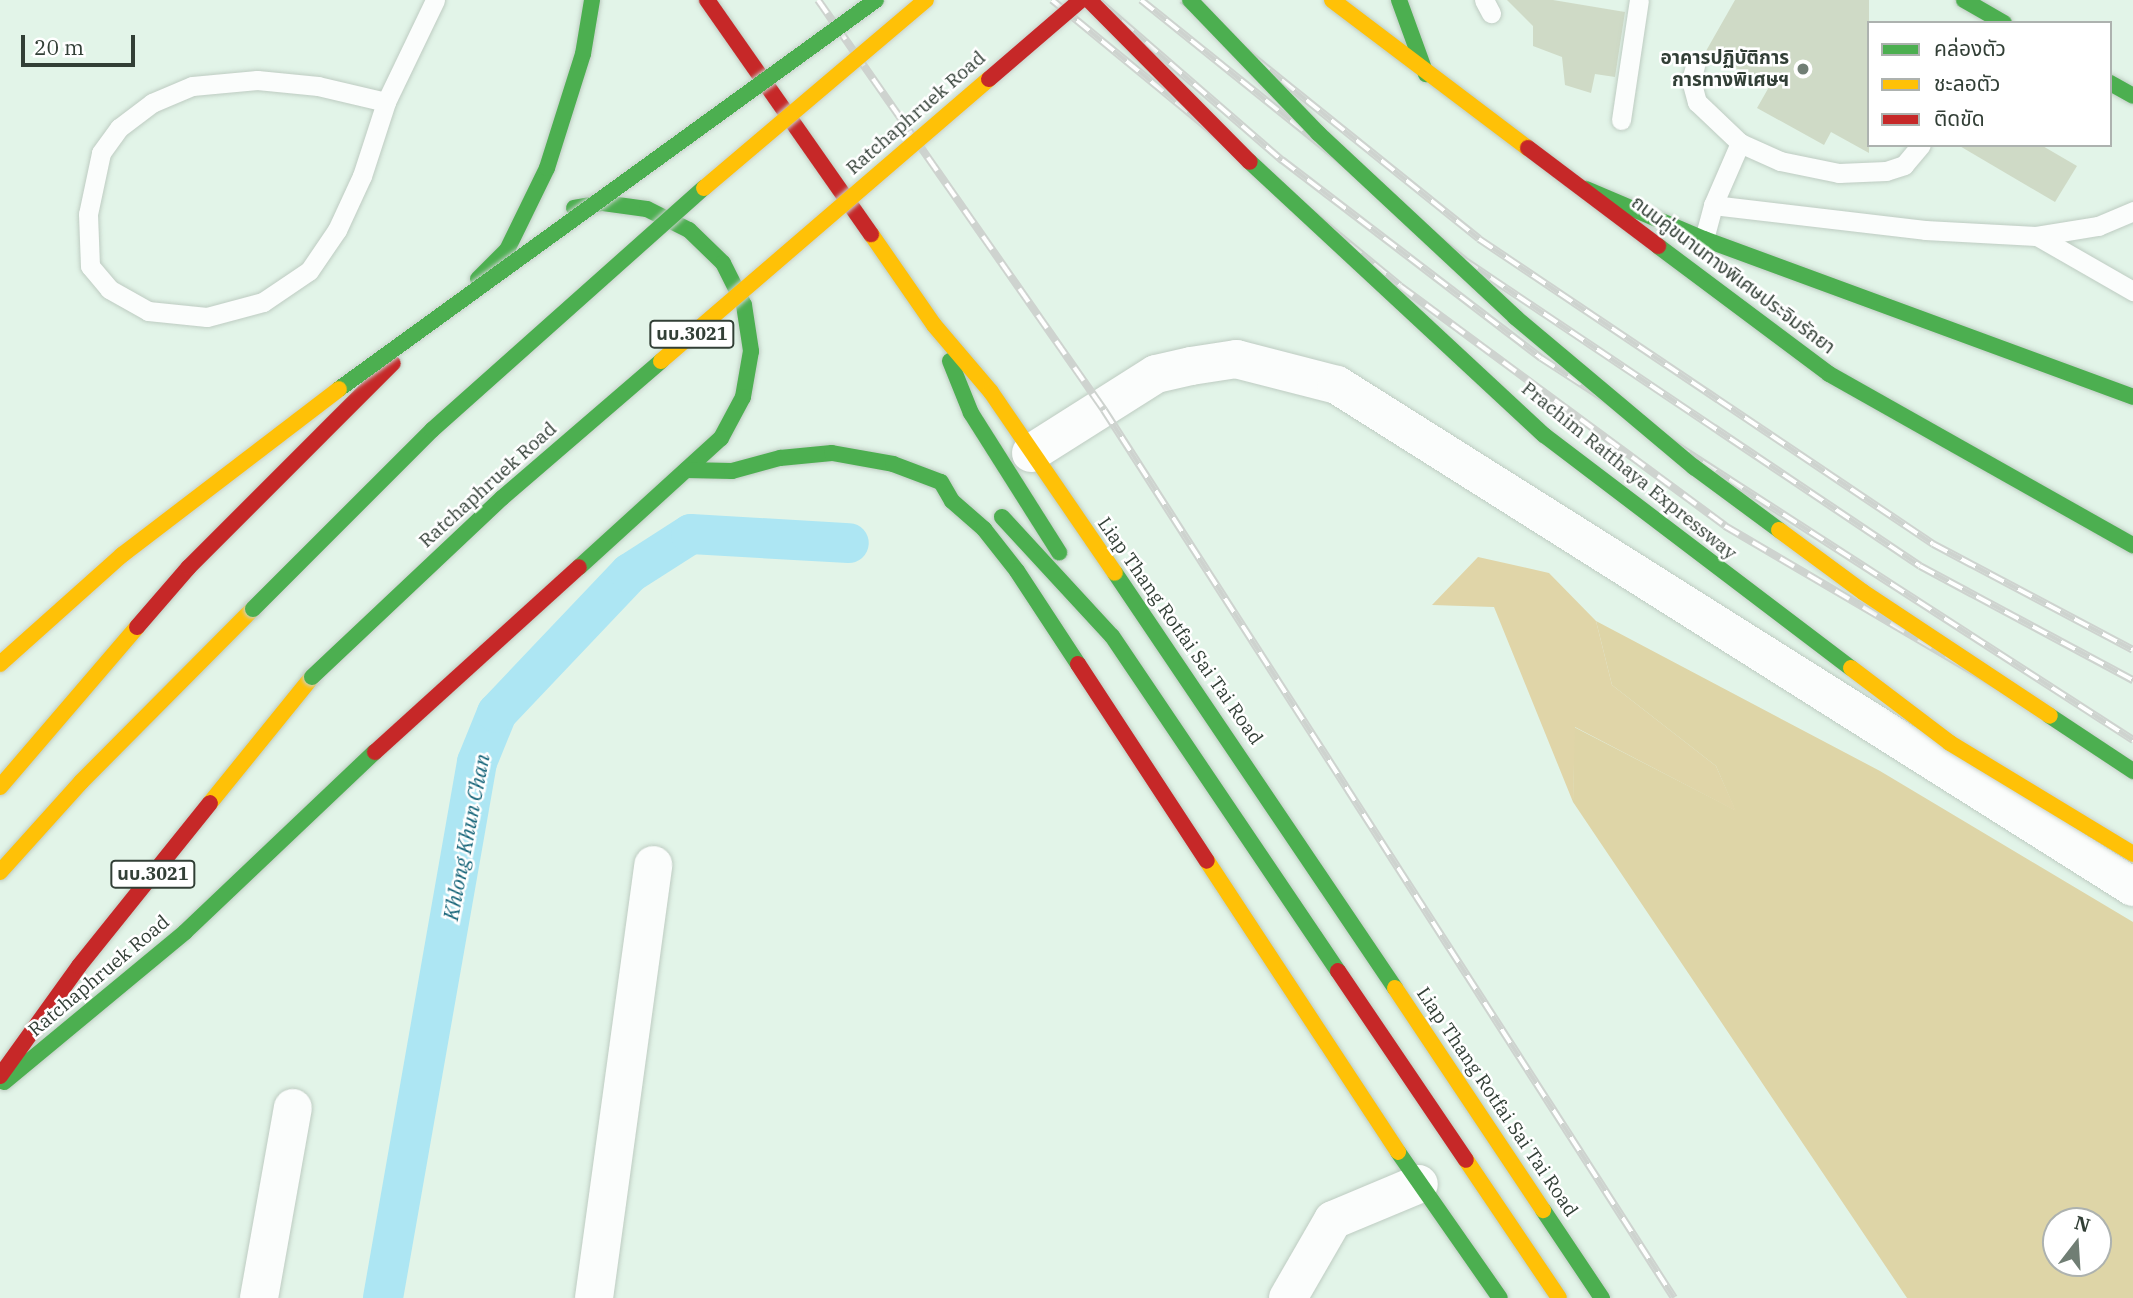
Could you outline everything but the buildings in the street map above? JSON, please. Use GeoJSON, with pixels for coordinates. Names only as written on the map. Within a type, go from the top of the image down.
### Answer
{"type":"FeatureCollection","features":[{"type":"Feature","properties":{"kind":"main road"},"geometry":{"type":"LineString","coordinates":[[0,787],[189,567],[508,250],[547,168],[567,109],[592,0]]}},
{"type":"Feature","properties":{"kind":"main road","name":"Liap Thang Rotfai Sai Tai Road"},"geometry":{"type":"LineString","coordinates":[[707,0],[934,325],[991,392],[1219,724],[1602,1298]]}},
{"type":"Feature","properties":{"kind":"main road"},"geometry":{"type":"LineString","coordinates":[[0,664],[122,555],[285,428],[876,0]]}},
{"type":"Feature","properties":{"kind":"main road"},"geometry":{"type":"LineString","coordinates":[[0,872],[81,782],[432,430],[650,233],[926,0]]}},
{"type":"Feature","properties":{"kind":"main road","name":"Ratchaphruek Road"},"geometry":{"type":"LineString","coordinates":[[0,1076],[79,966],[312,677],[502,498],[1081,0]]}},
{"type":"Feature","properties":{"kind":"main road","name":"Prachim Ratthaya Expressway"},"geometry":{"type":"LineString","coordinates":[[1089,0],[1283,196],[1544,435],[1950,743],[2133,854]]}},
{"type":"Feature","properties":{"kind":"main road"},"geometry":{"type":"LineString","coordinates":[[1190,0],[1318,133],[1515,317],[1694,467],[1863,592],[2133,771]]}},
{"type":"Feature","properties":{"kind":"main road","name":"ถนนคู่ขนานทางพิเศษประจิมรัถยา"},"geometry":{"type":"LineString","coordinates":[[1332,0],[1426,74],[1586,189],[1829,374],[2133,545]]}},
{"type":"Feature","properties":{"kind":"main road"},"geometry":{"type":"LineString","coordinates":[[1399,0],[1426,74]]}},
{"type":"Feature","properties":{"kind":"main road"},"geometry":{"type":"LineString","coordinates":[[1964,0],[1983,17]]}},
{"type":"Feature","properties":{"kind":"main road"},"geometry":{"type":"LineString","coordinates":[[2112,84],[2133,96]]}},
{"type":"Feature","properties":{"kind":"main road"},"geometry":{"type":"LineString","coordinates":[[1586,189],[1704,239],[2133,397]]}},
{"type":"Feature","properties":{"kind":"main road","name":"Ratchaphruek Road"},"geometry":{"type":"LineString","coordinates":[[0,1085],[185,932],[358,766],[721,438],[743,397],[751,351],[744,305],[723,263],[690,230],[647,209],[603,203],[565,211],[508,250]]}},
{"type":"Feature","properties":{"kind":"main road"},"geometry":{"type":"LineString","coordinates":[[934,325],[971,413],[1112,636],[1189,754],[1559,1298]]}},
{"type":"Feature","properties":{"kind":"main road"},"geometry":{"type":"LineString","coordinates":[[687,470],[732,471],[780,458],[832,453],[893,464],[941,482],[962,486]]}},
{"type":"Feature","properties":{"kind":"main road"},"geometry":{"type":"LineString","coordinates":[[941,482],[952,501],[984,529],[1017,571],[1419,1184],[1500,1298]]}},
{"type":"Feature","properties":{"kind":"main road"},"geometry":{"type":"LineString","coordinates":[[988,505],[1112,636]]}},
{"type":"Feature","properties":{"kind":"street"},"geometry":{"type":"LineString","coordinates":[[1031,453],[1156,374],[1191,366],[1236,359],[1336,385],[2133,887]]}},
{"type":"Feature","properties":{"kind":"street"},"geometry":{"type":"LineString","coordinates":[[594,1298],[653,865]]}},
{"type":"Feature","properties":{"kind":"street"},"geometry":{"type":"LineString","coordinates":[[259,1298],[293,1108]]}},
{"type":"Feature","properties":{"kind":"street"},"geometry":{"type":"LineString","coordinates":[[1288,1298],[1333,1220],[1419,1184]]}},
{"type":"Feature","properties":{"kind":"lane"},"geometry":{"type":"LineString","coordinates":[[386,102],[318,86],[257,80],[192,86],[152,103],[119,128],[100,153],[88,214],[90,266],[109,289],[148,311],[206,317],[262,302],[309,271],[337,230],[362,176],[386,102],[435,0]]}},
{"type":"Feature","properties":{"kind":"lane"},"geometry":{"type":"LineString","coordinates":[[1621,120],[1639,0]]}},
{"type":"Feature","properties":{"kind":"lane"},"geometry":{"type":"LineString","coordinates":[[1695,66],[1691,80],[1696,102],[1740,143],[1780,161],[1839,173],[1886,171],[1904,165],[1919,147]]}},
{"type":"Feature","properties":{"kind":"lane"},"geometry":{"type":"LineString","coordinates":[[1704,239],[1713,205],[1740,143]]}},
{"type":"Feature","properties":{"kind":"lane"},"geometry":{"type":"LineString","coordinates":[[1713,205],[1925,230],[2036,236],[2098,226],[2133,211]]}},
{"type":"Feature","properties":{"kind":"lane"},"geometry":{"type":"LineString","coordinates":[[2036,236],[2133,291]]}},
{"type":"Feature","properties":{"kind":"shaded area"},"geometry":{"type":"Polygon","coordinates":[[[1478,557],[1549,573],[1596,621],[1612,685],[1716,766],[1736,811],[1575,727],[1573,802],[1494,607],[1432,605],[1478,557]]]}},
{"type":"Feature","properties":{"kind":"shaded area"},"geometry":{"type":"Polygon","coordinates":[[[1596,621],[1880,771],[2133,922],[2133,1298],[1907,1298],[1573,802],[1574,727],[1735,810],[1716,766],[1612,685],[1596,621]]]}},
{"type":"Feature","properties":{"kind":"waterway","name":"Khlong Khun Chan"},"geometry":{"type":"LineString","coordinates":[[383,1298],[477,762],[497,713],[630,573],[691,534],[849,543]]}},
{"type":"Feature","properties":{"kind":"railway"},"geometry":{"type":"LineString","coordinates":[[818,0],[1104,410],[1674,1298]]}},
{"type":"Feature","properties":{"kind":"railway"},"geometry":{"type":"LineString","coordinates":[[1052,0],[1400,286],[1725,526],[2133,765]]}},
{"type":"Feature","properties":{"kind":"railway"},"geometry":{"type":"LineString","coordinates":[[1097,0],[1282,160],[1541,358],[2133,740]]}},
{"type":"Feature","properties":{"kind":"railway"},"geometry":{"type":"LineString","coordinates":[[1141,0],[1464,260],[1920,566],[2133,680]]}},
{"type":"Feature","properties":{"kind":"railway"},"geometry":{"type":"LineString","coordinates":[[1182,0],[1479,239],[1933,544],[2133,650]]}},
{"type":"Feature","properties":{"kind":"traffic: fast"},"geometry":{"type":"LineString","coordinates":[[478,279],[507,250],[547,168],[583,54],[592,0]]}},
{"type":"Feature","properties":{"kind":"traffic: fast"},"geometry":{"type":"LineString","coordinates":[[339,389],[876,0]]}},
{"type":"Feature","properties":{"kind":"traffic: fast"},"geometry":{"type":"LineString","coordinates":[[1190,0],[1318,133],[1515,317],[1694,467],[1779,530]]}},
{"type":"Feature","properties":{"kind":"traffic: fast"},"geometry":{"type":"LineString","coordinates":[[1399,0],[1426,74]]}},
{"type":"Feature","properties":{"kind":"traffic: fast"},"geometry":{"type":"LineString","coordinates":[[1964,0],[2001,21]]}},
{"type":"Feature","properties":{"kind":"traffic: fast"},"geometry":{"type":"LineString","coordinates":[[2112,84],[2133,96]]}},
{"type":"Feature","properties":{"kind":"traffic: fast"},"geometry":{"type":"LineString","coordinates":[[1250,162],[1544,435],[1851,668]]}},
{"type":"Feature","properties":{"kind":"traffic: fast"},"geometry":{"type":"LineString","coordinates":[[253,609],[432,430],[704,188]]}},
{"type":"Feature","properties":{"kind":"traffic: fast"},"geometry":{"type":"LineString","coordinates":[[1586,189],[1704,239],[2133,397]]}},
{"type":"Feature","properties":{"kind":"traffic: fast"},"geometry":{"type":"LineString","coordinates":[[574,208],[603,203],[647,209],[689,230],[723,263],[744,305],[751,351],[743,397],[721,438],[579,567]]}},
{"type":"Feature","properties":{"kind":"traffic: fast"},"geometry":{"type":"LineString","coordinates":[[1658,246],[1829,374],[2133,545]]}},
{"type":"Feature","properties":{"kind":"traffic: fast"},"geometry":{"type":"LineString","coordinates":[[312,677],[502,498],[661,361]]}},
{"type":"Feature","properties":{"kind":"traffic: fast"},"geometry":{"type":"LineString","coordinates":[[950,361],[971,413],[1059,552]]}},
{"type":"Feature","properties":{"kind":"traffic: fast"},"geometry":{"type":"LineString","coordinates":[[686,470],[732,471],[780,458],[832,453],[893,464],[941,482],[952,501],[984,529],[1017,571],[1078,664]]}},
{"type":"Feature","properties":{"kind":"traffic: fast"},"geometry":{"type":"LineString","coordinates":[[1002,517],[1112,636],[1338,971]]}},
{"type":"Feature","properties":{"kind":"traffic: fast"},"geometry":{"type":"LineString","coordinates":[[1115,573],[1395,988]]}},
{"type":"Feature","properties":{"kind":"traffic: fast"},"geometry":{"type":"LineString","coordinates":[[2050,716],[2133,771]]}},
{"type":"Feature","properties":{"kind":"traffic: fast"},"geometry":{"type":"LineString","coordinates":[[4,1082],[185,932],[375,752]]}},
{"type":"Feature","properties":{"kind":"traffic: fast"},"geometry":{"type":"LineString","coordinates":[[1398,1152],[1500,1298]]}},
{"type":"Feature","properties":{"kind":"traffic: fast"},"geometry":{"type":"LineString","coordinates":[[1543,1210],[1602,1298]]}},
{"type":"Feature","properties":{"kind":"traffic: slow"},"geometry":{"type":"LineString","coordinates":[[704,188],[926,0]]}},
{"type":"Feature","properties":{"kind":"traffic: slow"},"geometry":{"type":"LineString","coordinates":[[1332,0],[1528,148]]}},
{"type":"Feature","properties":{"kind":"traffic: slow"},"geometry":{"type":"LineString","coordinates":[[661,361],[989,79]]}},
{"type":"Feature","properties":{"kind":"traffic: slow"},"geometry":{"type":"LineString","coordinates":[[871,234],[934,325],[991,392],[1115,573]]}},
{"type":"Feature","properties":{"kind":"traffic: slow"},"geometry":{"type":"LineString","coordinates":[[0,664],[122,555],[339,389]]}},
{"type":"Feature","properties":{"kind":"traffic: slow"},"geometry":{"type":"LineString","coordinates":[[1779,530],[1863,592],[2050,716]]}},
{"type":"Feature","properties":{"kind":"traffic: slow"},"geometry":{"type":"LineString","coordinates":[[0,872],[81,782],[253,609]]}},
{"type":"Feature","properties":{"kind":"traffic: slow"},"geometry":{"type":"LineString","coordinates":[[0,787],[137,627]]}},
{"type":"Feature","properties":{"kind":"traffic: slow"},"geometry":{"type":"LineString","coordinates":[[1851,668],[1950,743],[2133,854]]}},
{"type":"Feature","properties":{"kind":"traffic: slow"},"geometry":{"type":"LineString","coordinates":[[210,803],[312,677]]}},
{"type":"Feature","properties":{"kind":"traffic: slow"},"geometry":{"type":"LineString","coordinates":[[1207,861],[1398,1152]]}},
{"type":"Feature","properties":{"kind":"traffic: slow"},"geometry":{"type":"LineString","coordinates":[[1395,988],[1543,1210]]}},
{"type":"Feature","properties":{"kind":"traffic: slow"},"geometry":{"type":"LineString","coordinates":[[1466,1160],[1559,1298]]}},
{"type":"Feature","properties":{"kind":"traffic: jam"},"geometry":{"type":"LineString","coordinates":[[707,0],[871,234]]}},
{"type":"Feature","properties":{"kind":"traffic: jam"},"geometry":{"type":"LineString","coordinates":[[989,79],[1081,0]]}},
{"type":"Feature","properties":{"kind":"traffic: jam"},"geometry":{"type":"LineString","coordinates":[[1089,0],[1250,162]]}},
{"type":"Feature","properties":{"kind":"traffic: jam"},"geometry":{"type":"LineString","coordinates":[[1528,148],[1658,246]]}},
{"type":"Feature","properties":{"kind":"traffic: jam"},"geometry":{"type":"LineString","coordinates":[[137,627],[189,567],[393,363]]}},
{"type":"Feature","properties":{"kind":"traffic: jam"},"geometry":{"type":"LineString","coordinates":[[375,752],[579,567]]}},
{"type":"Feature","properties":{"kind":"traffic: jam"},"geometry":{"type":"LineString","coordinates":[[1078,664],[1207,861]]}},
{"type":"Feature","properties":{"kind":"traffic: jam"},"geometry":{"type":"LineString","coordinates":[[0,1076],[79,966],[210,803]]}},
{"type":"Feature","properties":{"kind":"traffic: jam"},"geometry":{"type":"LineString","coordinates":[[1338,971],[1466,1160]]}},
{"type":"Feature","properties":{"kind":"place","name":"อาคารปฏิบัติการ การทางพิเศษฯ"},"geometry":{"type":"Point","coordinates":[1803,69]}}]}
